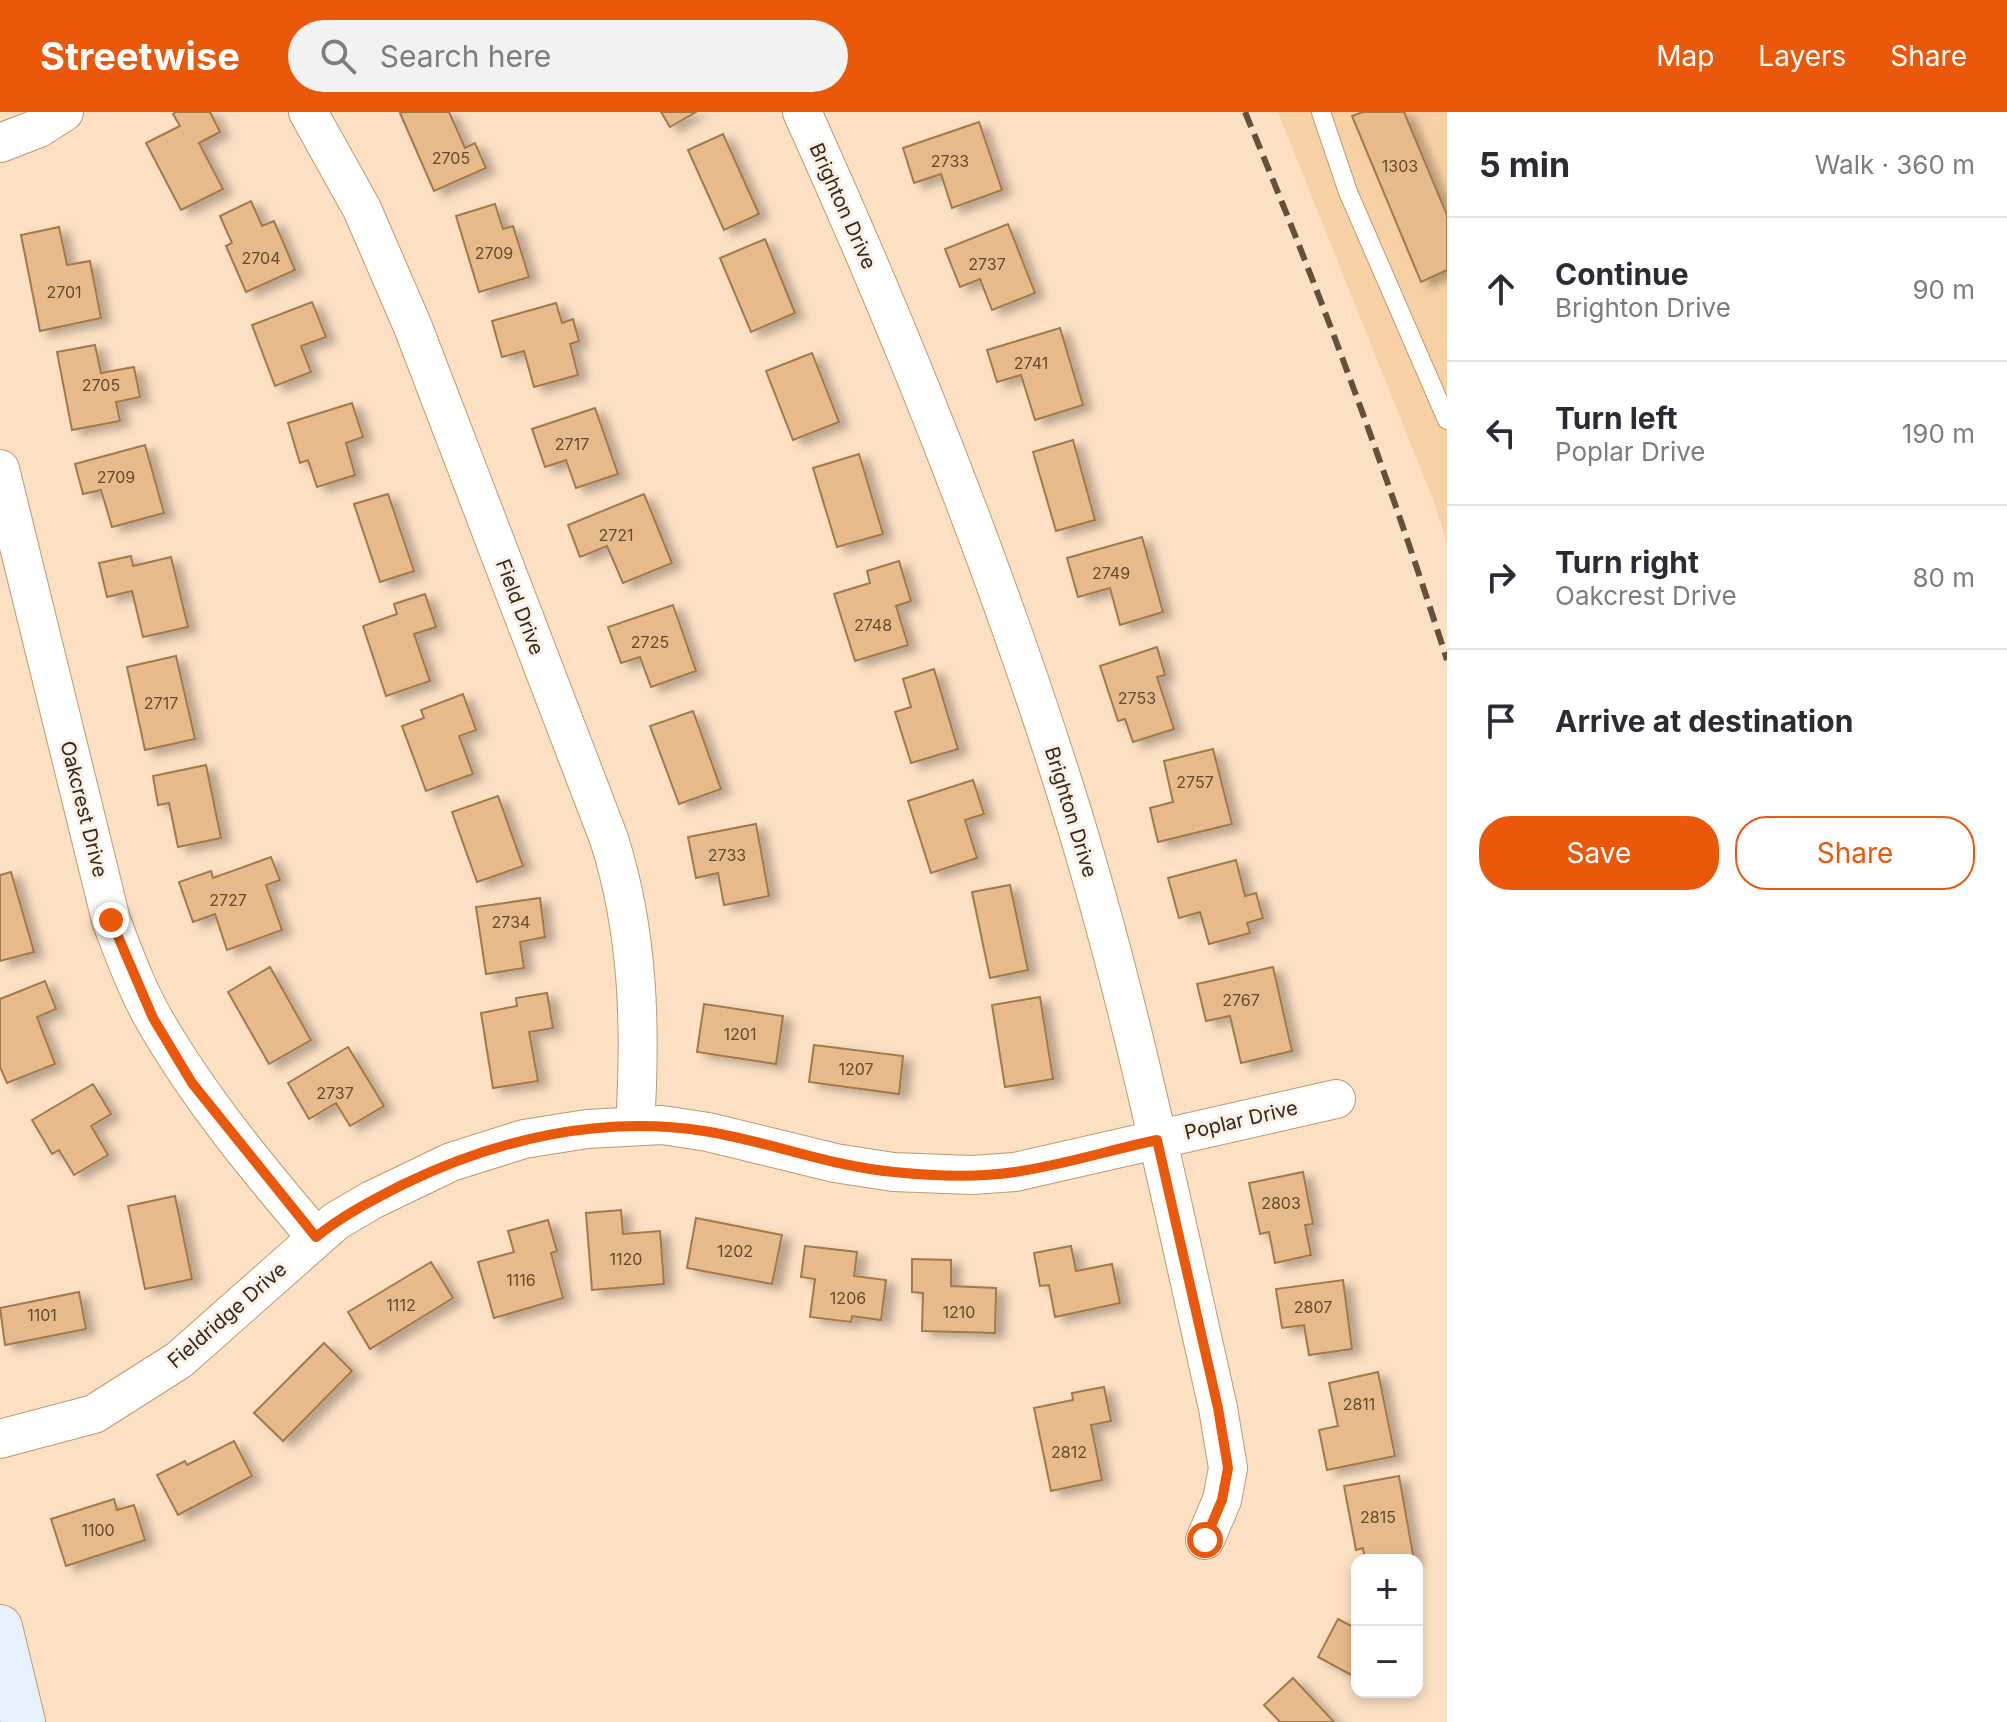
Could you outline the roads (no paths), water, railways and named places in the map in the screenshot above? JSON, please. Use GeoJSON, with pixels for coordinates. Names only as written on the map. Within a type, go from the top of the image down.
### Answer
{"type":"FeatureCollection","features":[{"type":"Feature","properties":{"kind":"street"},"geometry":{"type":"LineString","coordinates":[[0,143],[39,128],[64,112]]}},
{"type":"Feature","properties":{"kind":"street","name":"Field Drive"},"geometry":{"type":"LineString","coordinates":[[308,112],[362,209],[413,327],[614,854],[634,947],[639,1067],[635,1126]]}},
{"type":"Feature","properties":{"kind":"street","name":"Brighton Drive"},"geometry":{"type":"LineString","coordinates":[[802,112],[918,380],[990,564],[1065,789],[1091,878],[1126,1007],[1218,1408],[1228,1468],[1222,1500],[1205,1540]]}},
{"type":"Feature","properties":{"kind":"street","name":"Oakcrest Drive"},"geometry":{"type":"LineString","coordinates":[[0,469],[111,920],[132,972],[153,1018],[192,1083],[316,1237]]}},
{"type":"Feature","properties":{"kind":"street","name":"Poplar Drive"},"geometry":{"type":"LineString","coordinates":[[316,1237],[372,1200],[451,1162],[524,1139],[587,1129],[662,1125],[708,1132],[835,1163],[893,1172],[972,1175],[1015,1172],[1336,1099]]}},
{"type":"Feature","properties":{"kind":"street","name":"Fieldridge Drive"},"geometry":{"type":"LineString","coordinates":[[0,1439],[94,1414],[179,1360],[316,1237]]}},
{"type":"Feature","properties":{"kind":"street"},"geometry":{"type":"LineString","coordinates":[[0,1627],[23,1722]]}},
{"type":"Feature","properties":{"kind":"lane"},"geometry":{"type":"LineString","coordinates":[[1321,112],[1348,192],[1447,420]]}},
{"type":"Feature","properties":{"kind":"railway"},"geometry":{"type":"LineString","coordinates":[[1245,112],[1352,384],[1447,660]]}}]}
